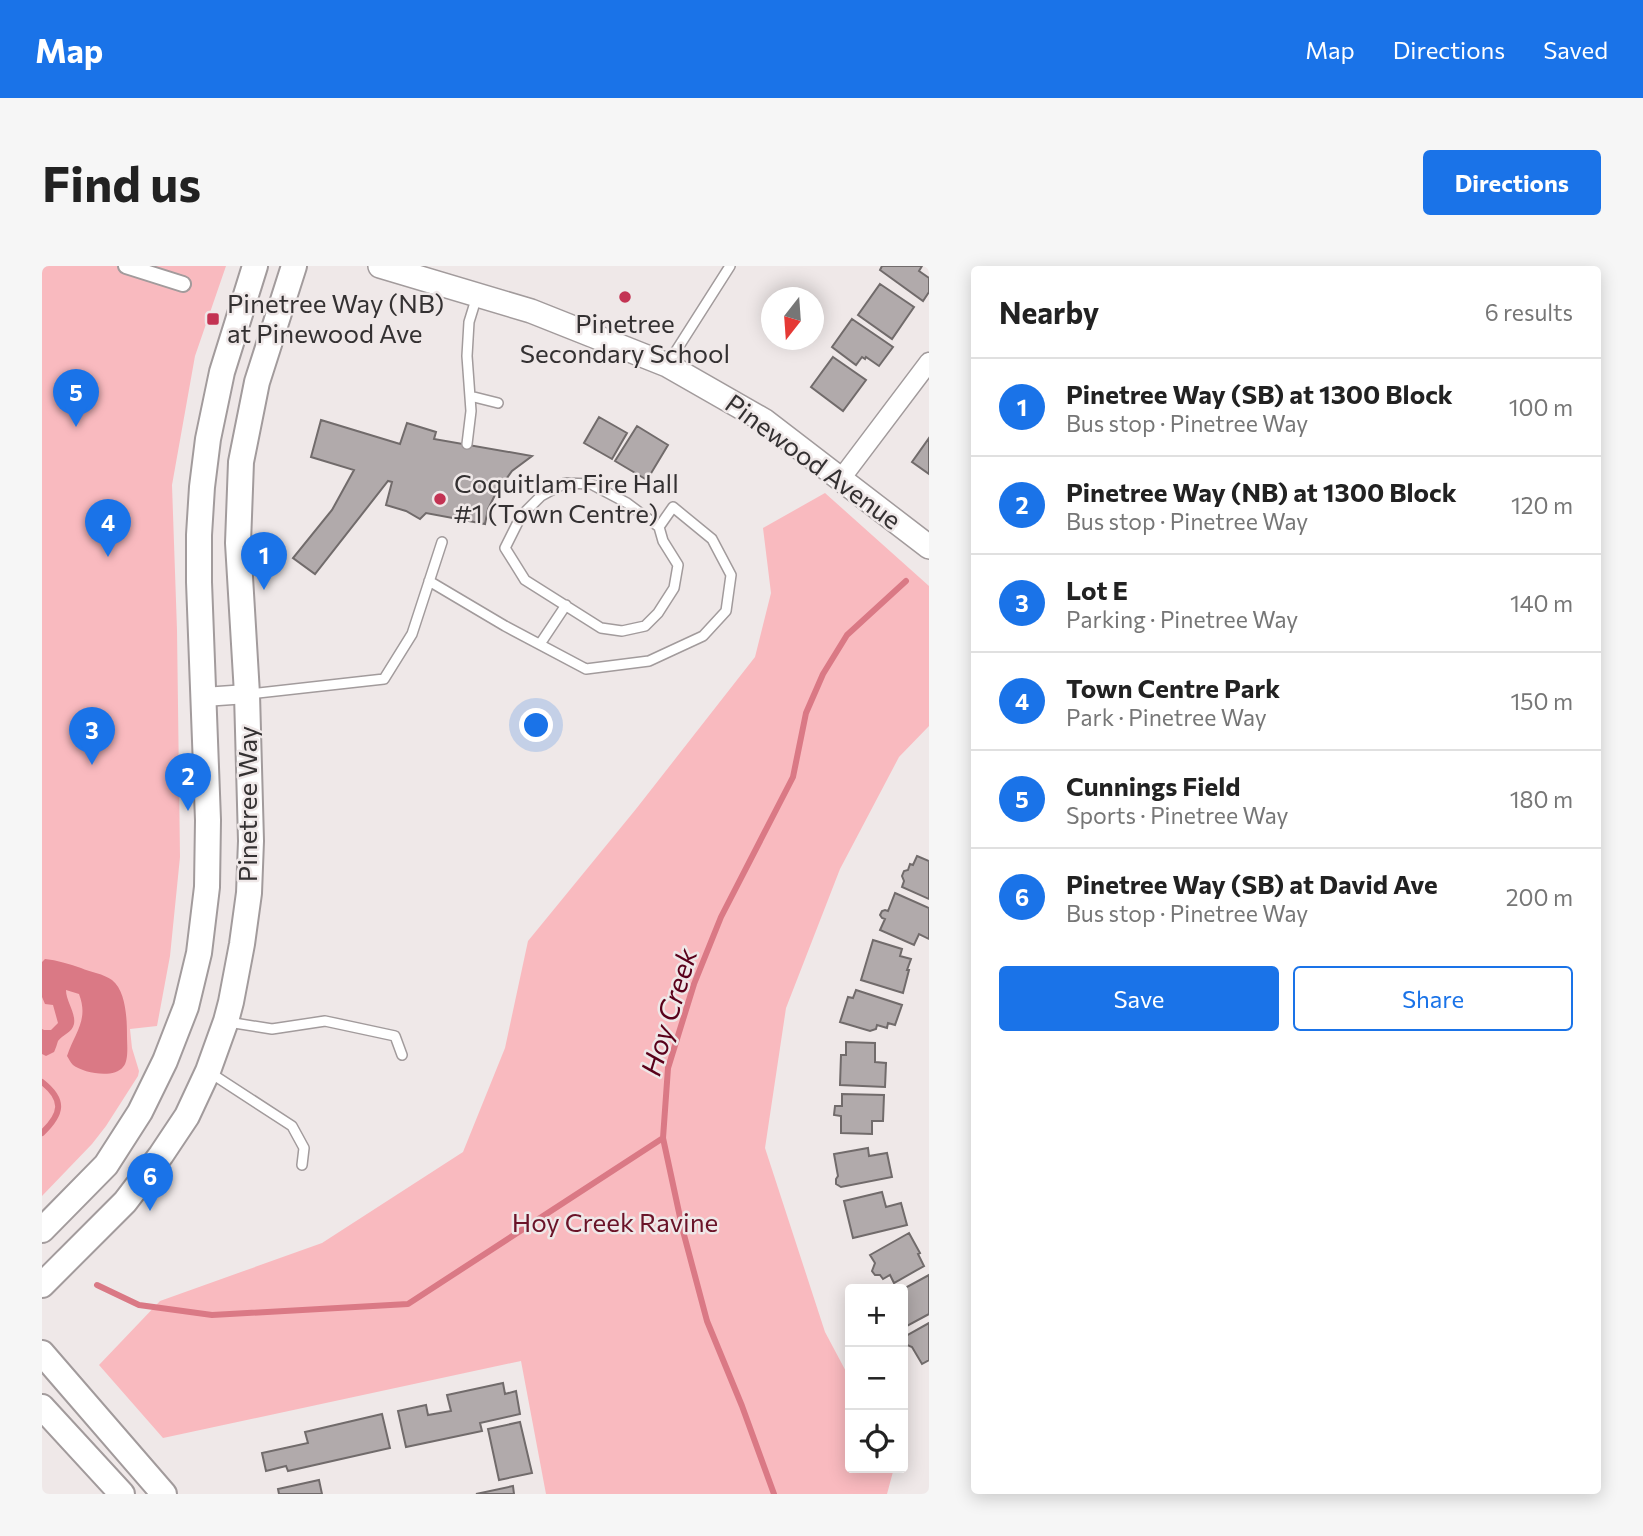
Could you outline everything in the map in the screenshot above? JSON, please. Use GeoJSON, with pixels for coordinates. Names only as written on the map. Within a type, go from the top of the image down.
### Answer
{"type":"FeatureCollection","features":[{"type":"Feature","properties":{"kind":"main road","name":"Pinetree Way"},"geometry":{"type":"LineString","coordinates":[[44,1227],[106,1164],[140,1112],[165,1061],[186,1007],[199,953],[207,887],[208,820],[199,535],[202,487],[208,439],[222,372],[255,266]]}},
{"type":"Feature","properties":{"kind":"main road","name":"Pinetree Way"},"geometry":{"type":"LineString","coordinates":[[42,1285],[125,1202],[161,1155],[187,1116],[208,1071],[226,1021],[242,944],[249,893],[251,841],[247,694],[238,542],[241,462],[257,382],[294,266]]}},
{"type":"Feature","properties":{"kind":"main road"},"geometry":{"type":"LineString","coordinates":[[42,1353],[164,1494]]}},
{"type":"Feature","properties":{"kind":"main road"},"geometry":{"type":"LineString","coordinates":[[42,1407],[122,1494]]}},
{"type":"Feature","properties":{"kind":"street"},"geometry":{"type":"LineString","coordinates":[[126,266],[183,284]]}},
{"type":"Feature","properties":{"kind":"street","name":"Pinewood Avenue"},"geometry":{"type":"LineString","coordinates":[[380,266],[531,312],[667,365],[765,421],[929,547]]}},
{"type":"Feature","properties":{"kind":"street"},"geometry":{"type":"LineString","coordinates":[[840,480],[929,362]]}},
{"type":"Feature","properties":{"kind":"street"},"geometry":{"type":"LineString","coordinates":[[204,697],[247,694]]}},
{"type":"Feature","properties":{"kind":"lane"},"geometry":{"type":"LineString","coordinates":[[667,365],[730,266]]}},
{"type":"Feature","properties":{"kind":"lane"},"geometry":{"type":"LineString","coordinates":[[467,444],[471,411],[467,356],[469,322],[477,295]]}},
{"type":"Feature","properties":{"kind":"lane"},"geometry":{"type":"LineString","coordinates":[[470,396],[498,403]]}},
{"type":"Feature","properties":{"kind":"lane"},"geometry":{"type":"LineString","coordinates":[[565,483],[591,484],[627,503],[659,527],[663,541],[678,565],[674,588],[658,613],[645,626],[621,631],[601,628],[566,605],[525,580],[505,548],[522,516],[541,496],[565,483]]}},
{"type":"Feature","properties":{"kind":"lane"},"geometry":{"type":"LineString","coordinates":[[429,581],[586,669],[649,661],[703,636],[726,611],[732,575],[712,539],[673,507],[659,527]]}},
{"type":"Feature","properties":{"kind":"lane"},"geometry":{"type":"LineString","coordinates":[[247,694],[384,679],[412,634],[442,541]]}},
{"type":"Feature","properties":{"kind":"lane"},"geometry":{"type":"LineString","coordinates":[[540,644],[566,605]]}},
{"type":"Feature","properties":{"kind":"lane"},"geometry":{"type":"LineString","coordinates":[[226,1021],[272,1029],[325,1021],[395,1036],[402,1055]]}},
{"type":"Feature","properties":{"kind":"lane"},"geometry":{"type":"LineString","coordinates":[[208,1071],[292,1126],[304,1148],[302,1165]]}},
{"type":"Feature","properties":{"kind":"green space"},"geometry":{"type":"Polygon","coordinates":[[[42,266],[226,266],[195,356],[172,485],[180,857],[170,956],[157,1026],[130,1029],[138,1076],[92,1144],[42,1196],[42,266]]]}},
{"type":"Feature","properties":{"kind":"green space","name":"Hoy Creek Ravine"},"geometry":{"type":"Polygon","coordinates":[[[825,493],[929,586],[929,726],[899,757],[840,869],[786,1008],[765,1148],[825,1332],[845,1370],[845,1473],[893,1473],[887,1494],[546,1494],[521,1361],[163,1438],[99,1365],[160,1301],[322,1243],[463,1152],[505,1048],[528,941],[755,657],[771,593],[763,528],[825,493]]]}},
{"type":"Feature","properties":{"kind":"shaded area"},"geometry":{"type":"Polygon","coordinates":[[[45,959],[101,975],[117,985],[125,1006],[127,1029],[126,1061],[119,1071],[106,1074],[91,1072],[70,1062],[67,1056],[82,1019],[82,1003],[79,994],[66,990],[74,1016],[73,1027],[58,1041],[54,1052],[46,1056],[42,1054],[42,1029],[51,1030],[58,1023],[53,1005],[45,1004],[42,997],[42,962],[45,959]]]}},
{"type":"Feature","properties":{"kind":"building"},"geometry":{"type":"Polygon","coordinates":[[[882,266],[922,266],[919,271],[929,278],[929,292],[923,301],[880,270],[882,266]]]}},
{"type":"Feature","properties":{"kind":"building"},"geometry":{"type":"Polygon","coordinates":[[[880,284],[914,307],[892,339],[858,315],[880,284]]]}},
{"type":"Feature","properties":{"kind":"building"},"geometry":{"type":"Polygon","coordinates":[[[852,319],[893,347],[879,366],[866,357],[862,357],[856,365],[832,347],[852,319]]]}},
{"type":"Feature","properties":{"kind":"building"},"geometry":{"type":"Polygon","coordinates":[[[833,357],[866,380],[843,411],[811,387],[833,357]]]}},
{"type":"Feature","properties":{"kind":"building"},"geometry":{"type":"Polygon","coordinates":[[[599,417],[627,433],[612,459],[584,443],[599,417]]]}},
{"type":"Feature","properties":{"kind":"building","name":"Coquitlam Fire Hall #1 (Town Centre)"},"geometry":{"type":"Polygon","coordinates":[[[321,420],[400,444],[407,423],[436,432],[434,439],[532,456],[512,471],[496,493],[488,509],[485,524],[426,513],[420,519],[386,505],[392,482],[388,481],[315,574],[293,558],[332,510],[354,470],[311,457],[321,420]]]}},
{"type":"Feature","properties":{"kind":"building"},"geometry":{"type":"Polygon","coordinates":[[[637,426],[668,445],[647,480],[615,461],[637,426]]]}},
{"type":"Feature","properties":{"kind":"building"},"geometry":{"type":"Polygon","coordinates":[[[929,438],[929,474],[912,462],[929,438]]]}},
{"type":"Feature","properties":{"kind":"building"},"geometry":{"type":"Polygon","coordinates":[[[917,856],[929,861],[929,899],[902,887],[904,871],[908,870],[910,864],[913,865],[917,856]]]}},
{"type":"Feature","properties":{"kind":"building"},"geometry":{"type":"Polygon","coordinates":[[[895,893],[929,908],[929,939],[919,934],[914,945],[880,930],[885,919],[880,915],[882,911],[888,911],[895,893]]]}},
{"type":"Feature","properties":{"kind":"building"},"geometry":{"type":"Polygon","coordinates":[[[873,940],[902,949],[900,956],[911,959],[903,993],[861,980],[873,940]]]}},
{"type":"Feature","properties":{"kind":"building"},"geometry":{"type":"Polygon","coordinates":[[[856,990],[902,1005],[895,1025],[888,1023],[887,1028],[877,1025],[876,1029],[870,1031],[840,1022],[848,997],[853,998],[856,990]]]}},
{"type":"Feature","properties":{"kind":"building"},"geometry":{"type":"Polygon","coordinates":[[[846,1042],[875,1043],[875,1062],[886,1063],[885,1087],[840,1085],[841,1055],[846,1055],[846,1042]]]}},
{"type":"Feature","properties":{"kind":"building"},"geometry":{"type":"Polygon","coordinates":[[[842,1094],[884,1095],[883,1121],[872,1121],[872,1134],[841,1133],[841,1116],[834,1115],[835,1106],[842,1106],[842,1094]]]}},
{"type":"Feature","properties":{"kind":"building"},"geometry":{"type":"Polygon","coordinates":[[[868,1148],[869,1156],[887,1153],[892,1177],[841,1187],[836,1184],[838,1176],[834,1154],[868,1148]]]}},
{"type":"Feature","properties":{"kind":"building"},"geometry":{"type":"Polygon","coordinates":[[[882,1192],[886,1207],[901,1203],[907,1225],[853,1238],[844,1201],[882,1192]]]}},
{"type":"Feature","properties":{"kind":"building"},"geometry":{"type":"Polygon","coordinates":[[[909,1233],[924,1266],[894,1283],[890,1275],[883,1279],[880,1275],[875,1275],[872,1271],[875,1263],[870,1255],[909,1233]]]}},
{"type":"Feature","properties":{"kind":"building"},"geometry":{"type":"Polygon","coordinates":[[[929,1275],[929,1314],[908,1325],[908,1286],[929,1275]]]}},
{"type":"Feature","properties":{"kind":"building"},"geometry":{"type":"Polygon","coordinates":[[[929,1323],[929,1360],[922,1364],[912,1347],[908,1345],[908,1335],[929,1323]]]}},
{"type":"Feature","properties":{"kind":"building"},"geometry":{"type":"Polygon","coordinates":[[[503,1383],[505,1394],[516,1391],[520,1414],[480,1423],[482,1431],[406,1447],[398,1411],[426,1405],[428,1415],[451,1411],[447,1395],[503,1383]]]}},
{"type":"Feature","properties":{"kind":"building"},"geometry":{"type":"Polygon","coordinates":[[[382,1414],[390,1448],[288,1471],[286,1466],[266,1471],[262,1453],[308,1443],[305,1432],[382,1414]]]}},
{"type":"Feature","properties":{"kind":"building"},"geometry":{"type":"Polygon","coordinates":[[[520,1422],[532,1473],[499,1480],[488,1429],[520,1422]]]}},
{"type":"Feature","properties":{"kind":"building"},"geometry":{"type":"Polygon","coordinates":[[[319,1480],[322,1494],[279,1494],[278,1489],[319,1480]]]}},
{"type":"Feature","properties":{"kind":"building"},"geometry":{"type":"Polygon","coordinates":[[[513,1486],[514,1494],[476,1494],[513,1486]]]}},
{"type":"Feature","properties":{"kind":"waterway","name":"Hoy Creek"},"geometry":{"type":"LineString","coordinates":[[774,1494],[707,1321],[683,1231],[663,1138],[668,1068],[694,984],[721,917],[793,777],[806,713],[823,674],[847,635],[906,581]]}},
{"type":"Feature","properties":{"kind":"waterway"},"geometry":{"type":"LineString","coordinates":[[42,1082],[55,1095],[58,1107],[54,1120],[42,1133]]}},
{"type":"Feature","properties":{"kind":"waterway"},"geometry":{"type":"LineString","coordinates":[[97,1285],[139,1305],[212,1315],[408,1304],[663,1138]]}},
{"type":"Feature","properties":{"kind":"place","name":"Pinetree Secondary School"},"geometry":{"type":"Point","coordinates":[625,297]}},
{"type":"Feature","properties":{"kind":"place","name":"Pinetree Way (NB) at Pinewood Ave"},"geometry":{"type":"Point","coordinates":[213,319]}},
{"type":"Feature","properties":{"kind":"place","name":"Cunnings Field"},"geometry":{"type":"Point","coordinates":[76,427]}},
{"type":"Feature","properties":{"kind":"place","name":"Coquitlam Fire Hall #1 (Town Centre)"},"geometry":{"type":"Point","coordinates":[440,499]}},
{"type":"Feature","properties":{"kind":"place","name":"Town Centre Park"},"geometry":{"type":"Point","coordinates":[108,557]}},
{"type":"Feature","properties":{"kind":"place","name":"Pinetree Way (SB) at 1300 Block"},"geometry":{"type":"Point","coordinates":[264,590]}},
{"type":"Feature","properties":{"kind":"place","name":"Lot E"},"geometry":{"type":"Point","coordinates":[92,765]}},
{"type":"Feature","properties":{"kind":"place","name":"Pinetree Way (NB) at 1300 Block"},"geometry":{"type":"Point","coordinates":[188,811]}},
{"type":"Feature","properties":{"kind":"place","name":"Pinetree Way (SB) at David Ave"},"geometry":{"type":"Point","coordinates":[150,1211]}}]}
